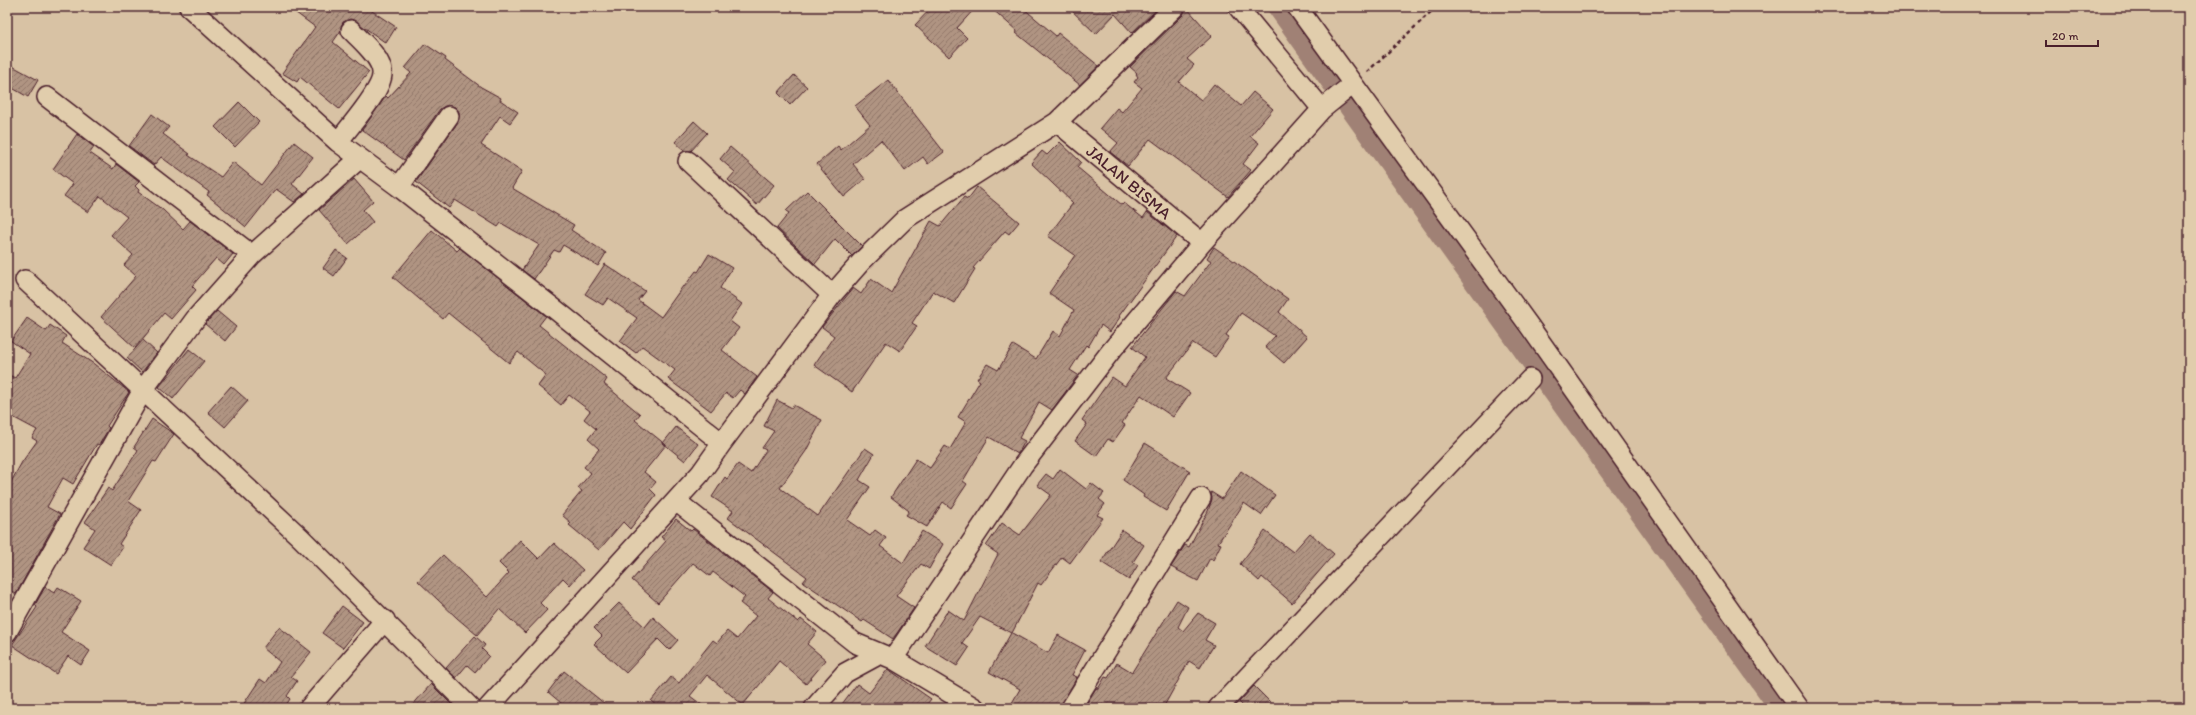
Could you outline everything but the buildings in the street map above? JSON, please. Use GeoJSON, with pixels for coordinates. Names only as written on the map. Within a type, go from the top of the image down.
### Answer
{"type":"FeatureCollection","features":[{"type":"Feature","properties":{"kind":"street"},"geometry":{"type":"LineString","coordinates":[[189,7],[338,142],[359,159],[399,187],[562,314],[722,443]]}},
{"type":"Feature","properties":{"kind":"street"},"geometry":{"type":"LineString","coordinates":[[488,708],[700,474],[832,295],[862,262],[905,219],[1057,122],[1175,7]]}},
{"type":"Feature","properties":{"kind":"street"},"geometry":{"type":"LineString","coordinates":[[1238,7],[1325,106]]}},
{"type":"Feature","properties":{"kind":"street"},"geometry":{"type":"LineString","coordinates":[[1297,7],[1351,86],[1530,327],[1799,708]]}},
{"type":"Feature","properties":{"kind":"street"},"geometry":{"type":"LineString","coordinates":[[338,142],[374,94],[381,82],[382,71],[377,59],[351,30]]}},
{"type":"Feature","properties":{"kind":"street"},"geometry":{"type":"LineString","coordinates":[[845,673],[886,656],[1023,465],[1111,351],[1202,243],[1325,106],[1351,86]]}},
{"type":"Feature","properties":{"kind":"street"},"geometry":{"type":"LineString","coordinates":[[47,97],[252,255]]}},
{"type":"Feature","properties":{"kind":"street"},"geometry":{"type":"LineString","coordinates":[[399,187],[449,116]]}},
{"type":"Feature","properties":{"kind":"street","name":"JALAN BISMA"},"geometry":{"type":"LineString","coordinates":[[1057,122],[1202,243]]}},
{"type":"Feature","properties":{"kind":"street"},"geometry":{"type":"LineString","coordinates":[[7,632],[143,390],[196,318],[252,255],[359,159]]}},
{"type":"Feature","properties":{"kind":"street"},"geometry":{"type":"LineString","coordinates":[[688,161],[832,295]]}},
{"type":"Feature","properties":{"kind":"street"},"geometry":{"type":"LineString","coordinates":[[25,280],[301,538],[385,620],[471,708]]}},
{"type":"Feature","properties":{"kind":"street"},"geometry":{"type":"LineString","coordinates":[[1218,708],[1530,379]]}},
{"type":"Feature","properties":{"kind":"street"},"geometry":{"type":"LineString","coordinates":[[1071,708],[1201,498]]}},
{"type":"Feature","properties":{"kind":"street"},"geometry":{"type":"LineString","coordinates":[[676,501],[855,643],[886,656],[975,708]]}},
{"type":"Feature","properties":{"kind":"street"},"geometry":{"type":"LineString","coordinates":[[309,708],[385,620]]}},
{"type":"Feature","properties":{"kind":"street"},"geometry":{"type":"LineString","coordinates":[[814,708],[845,673],[855,643]]}},
{"type":"Feature","properties":{"kind":"path"},"geometry":{"type":"LineString","coordinates":[[1351,86],[1436,7]]}},
{"type":"Feature","properties":{"kind":"waterway"},"geometry":{"type":"LineString","coordinates":[[1276,7],[1778,708]]}}]}
